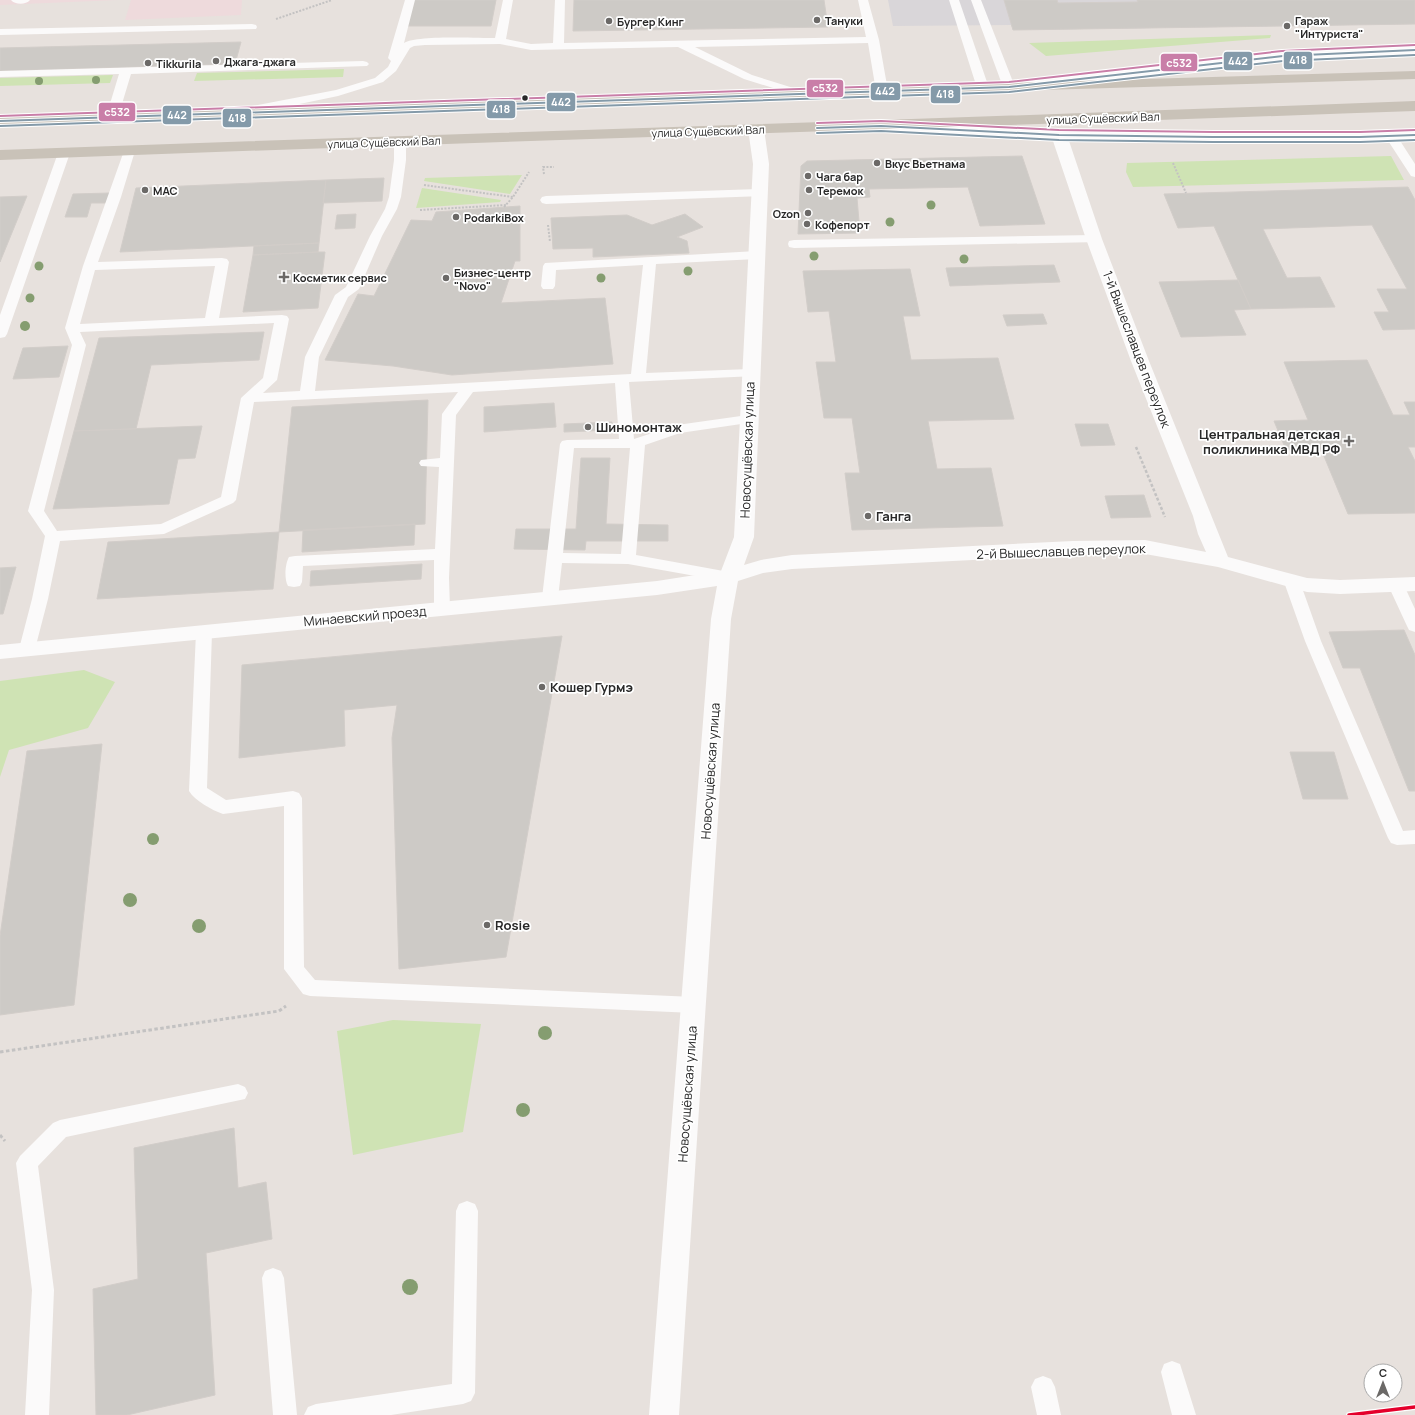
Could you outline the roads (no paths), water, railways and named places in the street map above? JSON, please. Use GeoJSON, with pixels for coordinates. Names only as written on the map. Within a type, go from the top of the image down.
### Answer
{"type":"FeatureCollection","features":[{"type":"Feature","properties":{"kind":"main road"},"geometry":{"type":"LineString","coordinates":[[0,121],[799,93],[1415,75]]}},
{"type":"Feature","properties":{"kind":"main road","name":"улица Сущёвский Вал"},"geometry":{"type":"LineString","coordinates":[[0,156],[1415,106]]}},
{"type":"Feature","properties":{"kind":"street"},"geometry":{"type":"LineString","coordinates":[[1009,87],[1283,56],[1415,50]]}},
{"type":"Feature","properties":{"kind":"street"},"geometry":{"type":"LineString","coordinates":[[881,126],[1059,135],[1213,137],[1415,135]]}},
{"type":"Feature","properties":{"kind":"street","name":"Новосущёвская улица"},"geometry":{"type":"LineString","coordinates":[[664,1415],[721,619],[730,577],[744,537],[750,373],[761,164],[756,129]]}},
{"type":"Feature","properties":{"kind":"street","name":"1-й Вышеславцев переулок"},"geometry":{"type":"LineString","coordinates":[[1059,135],[1094,239],[1146,376],[1220,561]]}},
{"type":"Feature","properties":{"kind":"street","name":"2-й Вышеславцев переулок"},"geometry":{"type":"LineString","coordinates":[[730,577],[761,566],[792,562],[1073,548],[1145,547],[1220,561],[1292,582],[1340,587],[1406,584]]}},
{"type":"Feature","properties":{"kind":"street","name":"Минаевский проезд"},"geometry":{"type":"LineString","coordinates":[[0,652],[657,588],[730,577]]}},
{"type":"Feature","properties":{"kind":"lane"},"geometry":{"type":"LineString","coordinates":[[16,0],[25,0]]}},
{"type":"Feature","properties":{"kind":"lane"},"geometry":{"type":"LineString","coordinates":[[392,69],[410,0]]}},
{"type":"Feature","properties":{"kind":"lane"},"geometry":{"type":"LineString","coordinates":[[500,41],[508,0]]}},
{"type":"Feature","properties":{"kind":"lane"},"geometry":{"type":"LineString","coordinates":[[558,46],[560,0]]}},
{"type":"Feature","properties":{"kind":"lane"},"geometry":{"type":"LineString","coordinates":[[863,0],[873,40],[882,91]]}},
{"type":"Feature","properties":{"kind":"lane"},"geometry":{"type":"LineString","coordinates":[[954,0],[983,88]]}},
{"type":"Feature","properties":{"kind":"lane"},"geometry":{"type":"LineString","coordinates":[[976,0],[1009,87]]}},
{"type":"Feature","properties":{"kind":"lane"},"geometry":{"type":"LineString","coordinates":[[0,32],[252,27]]}},
{"type":"Feature","properties":{"kind":"lane"},"geometry":{"type":"LineString","coordinates":[[235,113],[338,93],[379,80],[392,69],[403,49],[411,43],[500,41],[531,47],[873,40]]}},
{"type":"Feature","properties":{"kind":"lane"},"geometry":{"type":"LineString","coordinates":[[680,44],[748,77],[799,93]]}},
{"type":"Feature","properties":{"kind":"lane"},"geometry":{"type":"LineString","coordinates":[[0,74],[363,64]]}},
{"type":"Feature","properties":{"kind":"lane"},"geometry":{"type":"LineString","coordinates":[[112,117],[126,70]]}},
{"type":"Feature","properties":{"kind":"lane"},"geometry":{"type":"LineString","coordinates":[[1391,136],[1415,173]]}},
{"type":"Feature","properties":{"kind":"lane"},"geometry":{"type":"LineString","coordinates":[[307,395],[312,358],[342,295],[352,289],[376,236],[391,209],[395,197],[399,169],[400,142]]}},
{"type":"Feature","properties":{"kind":"lane"},"geometry":{"type":"LineString","coordinates":[[27,649],[40,599],[53,536],[36,511],[79,345],[72,328],[90,266],[115,197],[129,151]]}},
{"type":"Feature","properties":{"kind":"lane"},"geometry":{"type":"LineString","coordinates":[[0,334],[64,153]]}},
{"type":"Feature","properties":{"kind":"lane"},"geometry":{"type":"LineString","coordinates":[[546,200],[759,193]]}},
{"type":"Feature","properties":{"kind":"lane"},"geometry":{"type":"LineString","coordinates":[[794,244],[1094,239]]}},
{"type":"Feature","properties":{"kind":"lane"},"geometry":{"type":"LineString","coordinates":[[548,286],[550,266],[757,255]]}},
{"type":"Feature","properties":{"kind":"lane"},"geometry":{"type":"LineString","coordinates":[[638,378],[650,261]]}},
{"type":"Feature","properties":{"kind":"lane"},"geometry":{"type":"LineString","coordinates":[[90,266],[222,262],[211,323]]}},
{"type":"Feature","properties":{"kind":"lane"},"geometry":{"type":"LineString","coordinates":[[53,536],[164,528],[228,500],[248,398],[270,380],[276,358],[282,319],[72,328]]}},
{"type":"Feature","properties":{"kind":"lane"},"geometry":{"type":"LineString","coordinates":[[248,398],[622,378],[750,373]]}},
{"type":"Feature","properties":{"kind":"lane"},"geometry":{"type":"LineString","coordinates":[[622,378],[632,444],[628,559]]}},
{"type":"Feature","properties":{"kind":"lane"},"geometry":{"type":"LineString","coordinates":[[442,609],[449,414],[458,404],[469,387]]}},
{"type":"Feature","properties":{"kind":"lane"},"geometry":{"type":"LineString","coordinates":[[550,598],[567,444],[632,444],[677,429],[748,419]]}},
{"type":"Feature","properties":{"kind":"lane"},"geometry":{"type":"LineString","coordinates":[[426,463],[447,462]]}},
{"type":"Feature","properties":{"kind":"lane"},"geometry":{"type":"LineString","coordinates":[[294,582],[296,561],[443,554]]}},
{"type":"Feature","properties":{"kind":"lane"},"geometry":{"type":"LineString","coordinates":[[555,558],[628,559],[730,577]]}},
{"type":"Feature","properties":{"kind":"lane"},"geometry":{"type":"LineString","coordinates":[[1292,582],[1313,641],[1397,838],[1415,837]]}},
{"type":"Feature","properties":{"kind":"lane"},"geometry":{"type":"LineString","coordinates":[[1406,584],[1415,626]]}},
{"type":"Feature","properties":{"kind":"lane"},"geometry":{"type":"LineString","coordinates":[[204,632],[198,791],[223,807],[293,798],[294,969],[310,988],[694,1005]]}},
{"type":"Feature","properties":{"kind":"lane"},"geometry":{"type":"LineString","coordinates":[[37,1415],[43,1290],[27,1163],[60,1129],[238,1094]]}},
{"type":"Feature","properties":{"kind":"lane"},"geometry":{"type":"LineString","coordinates":[[316,1415],[463,1393],[467,1211]]}},
{"type":"Feature","properties":{"kind":"lane"},"geometry":{"type":"LineString","coordinates":[[273,1278],[285,1415]]}},
{"type":"Feature","properties":{"kind":"lane"},"geometry":{"type":"LineString","coordinates":[[1172,1372],[1184,1415]]}},
{"type":"Feature","properties":{"kind":"lane"},"geometry":{"type":"LineString","coordinates":[[1043,1387],[1050,1415]]}},
{"type":"Feature","properties":{"kind":"place","name":"Тануки"},"geometry":{"type":"Point","coordinates":[817,20]}},
{"type":"Feature","properties":{"kind":"place","name":"Бургер Кинг"},"geometry":{"type":"Point","coordinates":[609,21]}},
{"type":"Feature","properties":{"kind":"place","name":"Гараж \"Интуриста\""},"geometry":{"type":"Point","coordinates":[1287,26]}},
{"type":"Feature","properties":{"kind":"place","name":"Джага-джага"},"geometry":{"type":"Point","coordinates":[216,61]}},
{"type":"Feature","properties":{"kind":"place","name":"Tikkurila"},"geometry":{"type":"Point","coordinates":[148,63]}},
{"type":"Feature","properties":{"kind":"place","name":"Вкус Вьетнама"},"geometry":{"type":"Point","coordinates":[877,163]}},
{"type":"Feature","properties":{"kind":"place","name":"Чага бар"},"geometry":{"type":"Point","coordinates":[808,176]}},
{"type":"Feature","properties":{"kind":"place","name":"MAC"},"geometry":{"type":"Point","coordinates":[145,190]}},
{"type":"Feature","properties":{"kind":"place","name":"Теремок"},"geometry":{"type":"Point","coordinates":[809,190]}},
{"type":"Feature","properties":{"kind":"place","name":"Ozon"},"geometry":{"type":"Point","coordinates":[808,213]}},
{"type":"Feature","properties":{"kind":"place","name":"PodarkiBox"},"geometry":{"type":"Point","coordinates":[456,217]}},
{"type":"Feature","properties":{"kind":"place","name":"Кофепорт"},"geometry":{"type":"Point","coordinates":[807,224]}},
{"type":"Feature","properties":{"kind":"place","name":"Косметик сервис"},"geometry":{"type":"Point","coordinates":[284,277]}},
{"type":"Feature","properties":{"kind":"place","name":"Бизнес-центр \"Novo\""},"geometry":{"type":"Point","coordinates":[446,278]}},
{"type":"Feature","properties":{"kind":"place","name":"Шиномонтаж"},"geometry":{"type":"Point","coordinates":[588,427]}},
{"type":"Feature","properties":{"kind":"place","name":"Центральная детская поликлиника МВД РФ"},"geometry":{"type":"Point","coordinates":[1349,441]}},
{"type":"Feature","properties":{"kind":"place","name":"Ганга"},"geometry":{"type":"Point","coordinates":[868,516]}},
{"type":"Feature","properties":{"kind":"place","name":"Кошер Гурмэ"},"geometry":{"type":"Point","coordinates":[542,687]}},
{"type":"Feature","properties":{"kind":"place","name":"Rosie"},"geometry":{"type":"Point","coordinates":[487,925]}}]}
